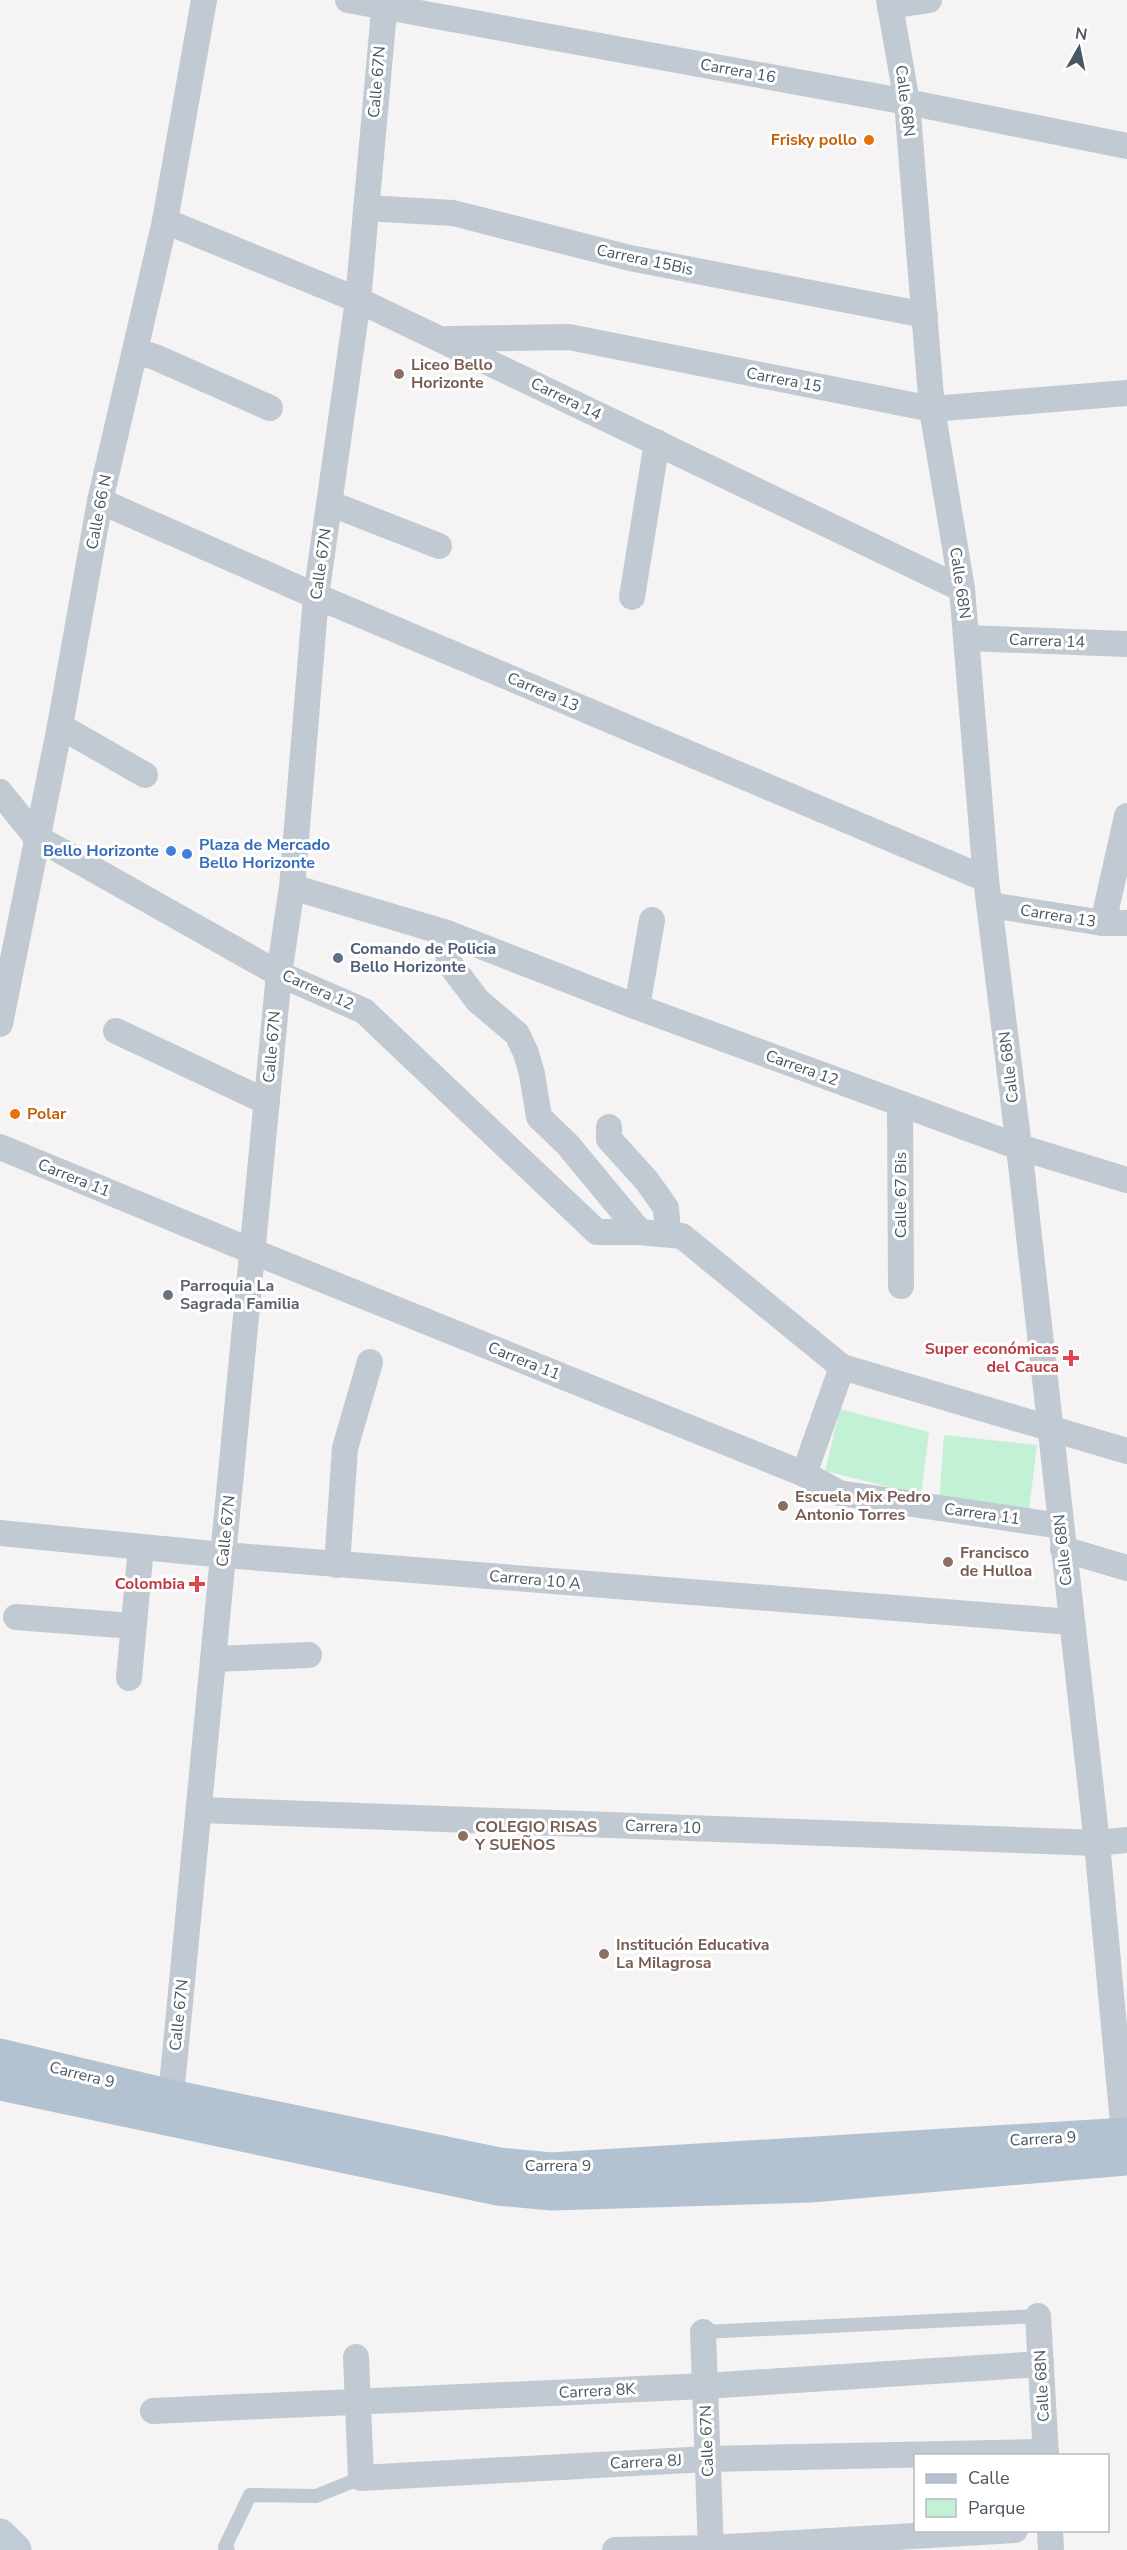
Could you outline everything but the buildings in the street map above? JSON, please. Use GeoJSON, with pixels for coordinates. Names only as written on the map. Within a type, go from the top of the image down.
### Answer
{"type":"FeatureCollection","features":[{"type":"Feature","properties":{"kind":"main road","name":"Carrera 9"},"geometry":{"type":"LineString","coordinates":[[0,2055],[171,2097],[499,2164],[551,2169],[1126,2142]]}},
{"type":"Feature","properties":{"kind":"main road","name":"Carrera 9"},"geometry":{"type":"LineString","coordinates":[[0,2084],[486,2186],[552,2194],[810,2186],[1126,2142]]}},
{"type":"Feature","properties":{"kind":"main road"},"geometry":{"type":"LineString","coordinates":[[0,2535],[15,2550]]}},
{"type":"Feature","properties":{"kind":"street","name":"Calle 66 N"},"geometry":{"type":"LineString","coordinates":[[0,1024],[60,726],[100,501],[165,221],[204,0]]}},
{"type":"Feature","properties":{"kind":"street","name":"Carrera 16"},"geometry":{"type":"LineString","coordinates":[[348,0],[385,4],[907,102],[1127,146]]}},
{"type":"Feature","properties":{"kind":"street"},"geometry":{"type":"LineString","coordinates":[[890,3],[929,0]]}},
{"type":"Feature","properties":{"kind":"street","name":"Calle 68N"},"geometry":{"type":"LineString","coordinates":[[890,3],[907,102],[932,409],[962,589],[986,879],[1051,1428],[1097,1843],[1126,2142]]}},
{"type":"Feature","properties":{"kind":"street","name":"Calle 67N"},"geometry":{"type":"LineString","coordinates":[[171,2097],[279,974],[292,887],[316,596],[358,300],[385,4]]}},
{"type":"Feature","properties":{"kind":"street","name":"Carrera 15Bis"},"geometry":{"type":"LineString","coordinates":[[366,208],[453,213],[630,258],[925,315]]}},
{"type":"Feature","properties":{"kind":"street","name":"Carrera 14"},"geometry":{"type":"LineString","coordinates":[[165,221],[358,300],[443,339],[962,589]]}},
{"type":"Feature","properties":{"kind":"street","name":"Carrera 15"},"geometry":{"type":"LineString","coordinates":[[443,339],[569,337],[932,409],[1127,393]]}},
{"type":"Feature","properties":{"kind":"street"},"geometry":{"type":"LineString","coordinates":[[135,351],[155,357],[270,408]]}},
{"type":"Feature","properties":{"kind":"street"},"geometry":{"type":"LineString","coordinates":[[632,597],[657,442]]}},
{"type":"Feature","properties":{"kind":"street","name":"Carrera 13"},"geometry":{"type":"LineString","coordinates":[[100,501],[316,596],[986,879]]}},
{"type":"Feature","properties":{"kind":"street"},"geometry":{"type":"LineString","coordinates":[[329,502],[439,546]]}},
{"type":"Feature","properties":{"kind":"street","name":"Carrera 14"},"geometry":{"type":"LineString","coordinates":[[966,638],[1127,644]]}},
{"type":"Feature","properties":{"kind":"street"},"geometry":{"type":"LineString","coordinates":[[1127,644],[1127,664]]}},
{"type":"Feature","properties":{"kind":"street"},"geometry":{"type":"LineString","coordinates":[[60,726],[145,775]]}},
{"type":"Feature","properties":{"kind":"street","name":"Carrera 12"},"geometry":{"type":"LineString","coordinates":[[0,792],[36,837],[279,974],[364,1011],[597,1232],[640,1232],[682,1236],[842,1367],[1051,1428]]}},
{"type":"Feature","properties":{"kind":"street"},"geometry":{"type":"LineString","coordinates":[[1115,923],[1127,816]]}},
{"type":"Feature","properties":{"kind":"street","name":"Carrera 12"},"geometry":{"type":"LineString","coordinates":[[292,887],[447,933],[637,1007],[900,1104],[1019,1147],[1127,1180]]}},
{"type":"Feature","properties":{"kind":"street","name":"Carrera 13"},"geometry":{"type":"LineString","coordinates":[[990,905],[1115,923]]}},
{"type":"Feature","properties":{"kind":"street"},"geometry":{"type":"LineString","coordinates":[[637,1007],[652,920]]}},
{"type":"Feature","properties":{"kind":"street"},"geometry":{"type":"LineString","coordinates":[[447,933],[449,963],[478,1001],[517,1034],[532,1074],[539,1117],[568,1145],[640,1232]]}},
{"type":"Feature","properties":{"kind":"street"},"geometry":{"type":"LineString","coordinates":[[116,1031],[267,1102]]}},
{"type":"Feature","properties":{"kind":"street","name":"Calle 67 Bis"},"geometry":{"type":"LineString","coordinates":[[900,1104],[901,1286]]}},
{"type":"Feature","properties":{"kind":"street"},"geometry":{"type":"LineString","coordinates":[[609,1127],[609,1139],[666,1208],[668,1234]]}},
{"type":"Feature","properties":{"kind":"street","name":"Carrera 11"},"geometry":{"type":"LineString","coordinates":[[0,1147],[804,1474],[839,1493],[1062,1537],[1127,1568]]}},
{"type":"Feature","properties":{"kind":"street"},"geometry":{"type":"LineString","coordinates":[[337,1564],[345,1448],[370,1362]]}},
{"type":"Feature","properties":{"kind":"street"},"geometry":{"type":"LineString","coordinates":[[804,1474],[842,1367]]}},
{"type":"Feature","properties":{"kind":"street"},"geometry":{"type":"LineString","coordinates":[[1051,1428],[1127,1451]]}},
{"type":"Feature","properties":{"kind":"street","name":"Carrera 10 A"},"geometry":{"type":"LineString","coordinates":[[0,1533],[224,1556],[1071,1622]]}},
{"type":"Feature","properties":{"kind":"street"},"geometry":{"type":"LineString","coordinates":[[129,1678],[141,1547]]}},
{"type":"Feature","properties":{"kind":"street"},"geometry":{"type":"LineString","coordinates":[[16,1617],[133,1626]]}},
{"type":"Feature","properties":{"kind":"street"},"geometry":{"type":"LineString","coordinates":[[214,1659],[309,1655]]}},
{"type":"Feature","properties":{"kind":"street","name":"Carrera 10"},"geometry":{"type":"LineString","coordinates":[[199,1809],[1097,1843],[1127,1840]]}},
{"type":"Feature","properties":{"kind":"street","name":"Calle 68N"},"geometry":{"type":"LineString","coordinates":[[1038,2316],[1046,2454]]}},
{"type":"Feature","properties":{"kind":"street","name":"Calle 67N"},"geometry":{"type":"LineString","coordinates":[[703,2332],[711,2549]]}},
{"type":"Feature","properties":{"kind":"street"},"geometry":{"type":"LineString","coordinates":[[356,2356],[361,2478]]}},
{"type":"Feature","properties":{"kind":"street","name":"Carrera 8K"},"geometry":{"type":"LineString","coordinates":[[153,2410],[705,2386],[1041,2364]]}},
{"type":"Feature","properties":{"kind":"street","name":"Carrera 8J"},"geometry":{"type":"LineString","coordinates":[[361,2478],[707,2459],[914,2456]]}},
{"type":"Feature","properties":{"kind":"street"},"geometry":{"type":"LineString","coordinates":[[615,2550],[711,2549],[983,2532]]}},
{"type":"Feature","properties":{"kind":"street"},"geometry":{"type":"LineString","coordinates":[[1050,2532],[1051,2550]]}},
{"type":"Feature","properties":{"kind":"lane"},"geometry":{"type":"LineString","coordinates":[[703,2332],[1038,2316]]}},
{"type":"Feature","properties":{"kind":"lane","name":"Carrera 8J"},"geometry":{"type":"LineString","coordinates":[[228,2550],[225,2547],[250,2495],[316,2496],[361,2478]]}},
{"type":"Feature","properties":{"kind":"green space"},"geometry":{"type":"Polygon","coordinates":[[[840,1409],[929,1432],[921,1495],[825,1471],[840,1409]]]}},
{"type":"Feature","properties":{"kind":"green space"},"geometry":{"type":"Polygon","coordinates":[[[944,1435],[1037,1445],[1029,1511],[939,1503],[944,1435]]]}},
{"type":"Feature","properties":{"kind":"place","name":"Frisky pollo"},"geometry":{"type":"Point","coordinates":[869,140]}},
{"type":"Feature","properties":{"kind":"place","name":"Liceo Bello Horizonte"},"geometry":{"type":"Point","coordinates":[399,374]}},
{"type":"Feature","properties":{"kind":"place","name":"Bello Horizonte"},"geometry":{"type":"Point","coordinates":[171,851]}},
{"type":"Feature","properties":{"kind":"place","name":"Plaza de Mercado Bello Horizonte"},"geometry":{"type":"Point","coordinates":[187,854]}},
{"type":"Feature","properties":{"kind":"place","name":"Comando de Policia Bello Horizonte"},"geometry":{"type":"Point","coordinates":[338,958]}},
{"type":"Feature","properties":{"kind":"place","name":"Polar"},"geometry":{"type":"Point","coordinates":[15,1114]}},
{"type":"Feature","properties":{"kind":"place","name":"Parroquia La Sagrada Familia"},"geometry":{"type":"Point","coordinates":[168,1295]}},
{"type":"Feature","properties":{"kind":"place","name":"Super económicas del Cauca"},"geometry":{"type":"Point","coordinates":[1071,1358]}},
{"type":"Feature","properties":{"kind":"place","name":"Escuela Mix Pedro Antonio Torres"},"geometry":{"type":"Point","coordinates":[783,1506]}},
{"type":"Feature","properties":{"kind":"place","name":"Francisco de Hulloa"},"geometry":{"type":"Point","coordinates":[948,1562]}},
{"type":"Feature","properties":{"kind":"place","name":"Colombia"},"geometry":{"type":"Point","coordinates":[197,1584]}},
{"type":"Feature","properties":{"kind":"place","name":"COLEGIO RISAS Y SUEÑOS"},"geometry":{"type":"Point","coordinates":[463,1836]}},
{"type":"Feature","properties":{"kind":"place","name":"Institución Educativa La Milagrosa"},"geometry":{"type":"Point","coordinates":[604,1954]}}]}
